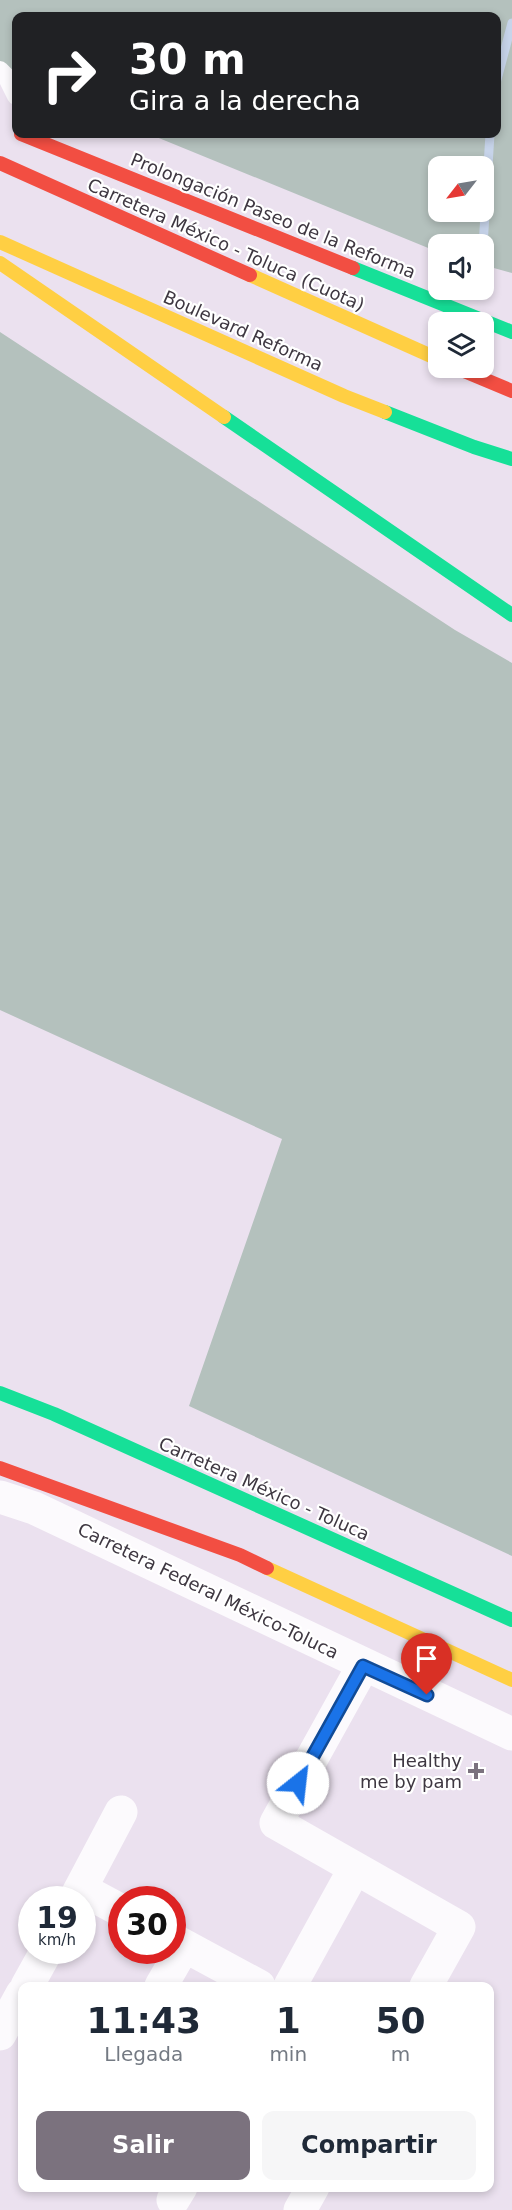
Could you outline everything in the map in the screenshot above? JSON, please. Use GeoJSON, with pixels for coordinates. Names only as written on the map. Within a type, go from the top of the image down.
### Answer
{"type":"FeatureCollection","features":[{"type":"Feature","properties":{"kind":"main road","name":"Prolongación Paseo de la Reforma"},"geometry":{"type":"LineString","coordinates":[[41,138],[512,332]]}},
{"type":"Feature","properties":{"kind":"main road","name":"Carretera México - Toluca (Cuota)"},"geometry":{"type":"LineString","coordinates":[[0,163],[428,355]]}},
{"type":"Feature","properties":{"kind":"main road","name":"Boulevard Reforma"},"geometry":{"type":"LineString","coordinates":[[0,242],[344,396],[474,447]]}},
{"type":"Feature","properties":{"kind":"main road"},"geometry":{"type":"LineString","coordinates":[[0,263],[512,615]]}},
{"type":"Feature","properties":{"kind":"main road"},"geometry":{"type":"LineString","coordinates":[[481,378],[512,391]]}},
{"type":"Feature","properties":{"kind":"main road"},"geometry":{"type":"LineString","coordinates":[[474,447],[512,459]]}},
{"type":"Feature","properties":{"kind":"main road"},"geometry":{"type":"LineString","coordinates":[[474,447],[512,471]]}},
{"type":"Feature","properties":{"kind":"main road","name":"Carretera México - Toluca"},"geometry":{"type":"LineString","coordinates":[[0,1393],[54,1414],[512,1620]]}},
{"type":"Feature","properties":{"kind":"main road"},"geometry":{"type":"LineString","coordinates":[[0,1468],[240,1555],[512,1680]]}},
{"type":"Feature","properties":{"kind":"street","name":"Carretera Federal México-Toluca"},"geometry":{"type":"LineString","coordinates":[[0,1497],[33,1508],[363,1666],[512,1734]]}},
{"type":"Feature","properties":{"kind":"street"},"geometry":{"type":"LineString","coordinates":[[363,1666],[276,1822],[459,1928],[428,1982]]}},
{"type":"Feature","properties":{"kind":"street"},"geometry":{"type":"LineString","coordinates":[[82,1886],[121,1812]]}},
{"type":"Feature","properties":{"kind":"street"},"geometry":{"type":"LineString","coordinates":[[292,1982],[355,1868]]}},
{"type":"Feature","properties":{"kind":"street"},"geometry":{"type":"LineString","coordinates":[[186,1946],[251,1982]]}},
{"type":"Feature","properties":{"kind":"street"},"geometry":{"type":"LineString","coordinates":[[29,1982],[39,1964]]}},
{"type":"Feature","properties":{"kind":"street"},"geometry":{"type":"LineString","coordinates":[[163,1982],[170,1964]]}},
{"type":"Feature","properties":{"kind":"street"},"geometry":{"type":"LineString","coordinates":[[0,2034],[18,2001]]}},
{"type":"Feature","properties":{"kind":"street"},"geometry":{"type":"LineString","coordinates":[[300,2210],[310,2192]]}},
{"type":"Feature","properties":{"kind":"lane"},"geometry":{"type":"LineString","coordinates":[[0,70],[12,88]]}},
{"type":"Feature","properties":{"kind":"shaded area"},"geometry":{"type":"Polygon","coordinates":[[[0,0],[512,0],[512,273],[494,268],[494,234],[428,234],[428,248],[159,138],[501,138],[501,12],[12,12],[12,78],[0,74],[0,0]]]}},
{"type":"Feature","properties":{"kind":"shaded area"},"geometry":{"type":"Polygon","coordinates":[[[0,332],[455,630],[512,663],[512,1556],[189,1406],[282,1139],[0,1010],[0,332]]]}},
{"type":"Feature","properties":{"kind":"waterway"},"geometry":{"type":"LineString","coordinates":[[501,64],[512,23]]}},
{"type":"Feature","properties":{"kind":"waterway"},"geometry":{"type":"LineString","coordinates":[[484,234],[490,138]]}},
{"type":"Feature","properties":{"kind":"traffic: fast"},"geometry":{"type":"LineString","coordinates":[[353,268],[512,332]]}},
{"type":"Feature","properties":{"kind":"traffic: fast"},"geometry":{"type":"LineString","coordinates":[[385,412],[474,447],[512,459]]}},
{"type":"Feature","properties":{"kind":"traffic: fast"},"geometry":{"type":"LineString","coordinates":[[224,417],[512,615]]}},
{"type":"Feature","properties":{"kind":"traffic: fast"},"geometry":{"type":"LineString","coordinates":[[0,1393],[54,1414],[512,1620]]}},
{"type":"Feature","properties":{"kind":"traffic: slow"},"geometry":{"type":"LineString","coordinates":[[0,242],[344,396],[385,412]]}},
{"type":"Feature","properties":{"kind":"traffic: slow"},"geometry":{"type":"LineString","coordinates":[[0,263],[224,417]]}},
{"type":"Feature","properties":{"kind":"traffic: slow"},"geometry":{"type":"LineString","coordinates":[[250,275],[428,355]]}},
{"type":"Feature","properties":{"kind":"traffic: slow"},"geometry":{"type":"LineString","coordinates":[[267,1568],[512,1680]]}},
{"type":"Feature","properties":{"kind":"traffic: jam"},"geometry":{"type":"LineString","coordinates":[[31,138],[353,268]]}},
{"type":"Feature","properties":{"kind":"traffic: jam"},"geometry":{"type":"LineString","coordinates":[[0,163],[250,275]]}},
{"type":"Feature","properties":{"kind":"traffic: jam"},"geometry":{"type":"LineString","coordinates":[[481,378],[512,391]]}},
{"type":"Feature","properties":{"kind":"traffic: jam"},"geometry":{"type":"LineString","coordinates":[[0,1468],[240,1555],[267,1568]]}},
{"type":"Feature","properties":{"kind":"place","name":"Healthy me by pam"},"geometry":{"type":"Point","coordinates":[476,1771]}},
{"type":"Feature","properties":{"kind":"route"},"geometry":{"type":"LineString","coordinates":[[298,1783],[363,1666],[427,1695]]}}]}
